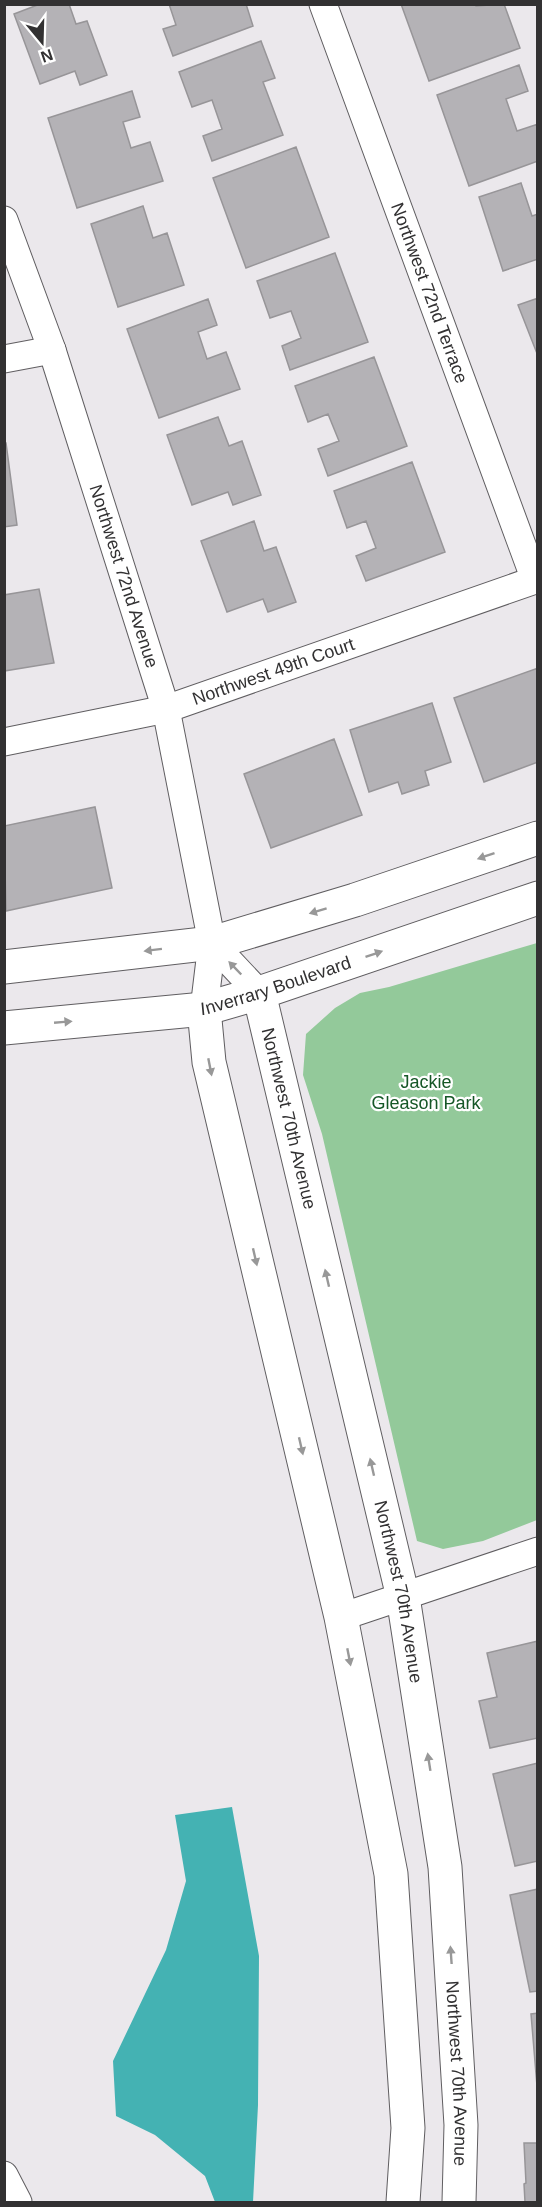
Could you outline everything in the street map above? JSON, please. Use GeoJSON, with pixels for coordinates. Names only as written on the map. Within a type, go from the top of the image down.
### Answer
{"type":"FeatureCollection","features":[{"type":"Feature","properties":{"kind":"street","name":"Northwest 72nd Terrace"},"geometry":{"type":"LineString","coordinates":[[322,4],[536,580]]}},
{"type":"Feature","properties":{"kind":"street","name":"Northwest 72nd Avenue"},"geometry":{"type":"LineString","coordinates":[[4,220],[52,350],[166,709],[212,943],[204,1009]]}},
{"type":"Feature","properties":{"kind":"street"},"geometry":{"type":"LineString","coordinates":[[4,359],[52,350]]}},
{"type":"Feature","properties":{"kind":"street","name":"Northwest 49th Court"},"geometry":{"type":"LineString","coordinates":[[4,742],[166,709],[536,580]]}},
{"type":"Feature","properties":{"kind":"street"},"geometry":{"type":"LineString","coordinates":[[4,967],[212,943],[355,900],[537,838]]}},
{"type":"Feature","properties":{"kind":"street","name":"Inverrary Boulevard"},"geometry":{"type":"LineString","coordinates":[[4,1028],[204,1009],[259,993],[537,898]]}},
{"type":"Feature","properties":{"kind":"street"},"geometry":{"type":"LineString","coordinates":[[212,943],[259,993]]}},
{"type":"Feature","properties":{"kind":"street","name":"Northwest 70th Avenue"},"geometry":{"type":"LineString","coordinates":[[259,993],[403,1597],[445,1867],[461,2125],[459,2202]]}},
{"type":"Feature","properties":{"kind":"street"},"geometry":{"type":"LineString","coordinates":[[204,1009],[209,1062],[341,1617],[391,1874],[408,2128],[403,2202]]}},
{"type":"Feature","properties":{"kind":"street"},"geometry":{"type":"LineString","coordinates":[[341,1617],[537,1551]]}},
{"type":"Feature","properties":{"kind":"street"},"geometry":{"type":"LineString","coordinates":[[4,2175],[18,2202]]}},
{"type":"Feature","properties":{"kind":"green space","name":"Jackie Gleason Park"},"geometry":{"type":"Polygon","coordinates":[[[537,943],[537,1520],[483,1541],[443,1549],[417,1541],[322,1134],[303,1075],[306,1034],[335,1008],[360,993],[389,987],[537,943]]]}},
{"type":"Feature","properties":{"kind":"water"},"geometry":{"type":"Polygon","coordinates":[[[232,1807],[259,1956],[258,2105],[253,2202],[215,2202],[205,2176],[155,2135],[116,2116],[113,2061],[166,1950],[186,1881],[175,1815],[232,1807]]]}},
{"type":"Feature","properties":{"kind":"building"},"geometry":{"type":"Polygon","coordinates":[[[40,4],[69,4],[76,24],[87,21],[107,75],[80,85],[75,71],[40,84],[14,14],[40,4]]]}},
{"type":"Feature","properties":{"kind":"building"},"geometry":{"type":"Polygon","coordinates":[[[169,4],[246,4],[253,26],[173,56],[163,29],[176,25],[169,4]]]}},
{"type":"Feature","properties":{"kind":"building"},"geometry":{"type":"Polygon","coordinates":[[[401,4],[475,4],[476,6],[504,4],[520,48],[429,81],[401,4]]]}},
{"type":"Feature","properties":{"kind":"building"},"geometry":{"type":"Polygon","coordinates":[[[261,41],[275,78],[263,82],[283,135],[212,161],[203,136],[222,129],[212,100],[192,107],[179,72],[261,41]]]}},
{"type":"Feature","properties":{"kind":"building"},"geometry":{"type":"Polygon","coordinates":[[[519,65],[528,91],[506,99],[517,131],[538,124],[538,161],[469,186],[437,95],[519,65]]]}},
{"type":"Feature","properties":{"kind":"building"},"geometry":{"type":"Polygon","coordinates":[[[132,91],[140,117],[123,122],[131,148],[150,142],[163,181],[77,208],[48,118],[132,91]]]}},
{"type":"Feature","properties":{"kind":"building"},"geometry":{"type":"Polygon","coordinates":[[[296,147],[329,237],[246,268],[213,178],[296,147]]]}},
{"type":"Feature","properties":{"kind":"building"},"geometry":{"type":"Polygon","coordinates":[[[521,183],[532,216],[538,214],[538,259],[503,271],[479,197],[521,183]]]}},
{"type":"Feature","properties":{"kind":"building"},"geometry":{"type":"Polygon","coordinates":[[[143,206],[153,238],[167,233],[184,285],[118,307],[91,224],[143,206]]]}},
{"type":"Feature","properties":{"kind":"building"},"geometry":{"type":"Polygon","coordinates":[[[335,253],[368,342],[290,370],[282,346],[301,338],[291,311],[270,318],[257,281],[335,253]]]}},
{"type":"Feature","properties":{"kind":"building"},"geometry":{"type":"Polygon","coordinates":[[[538,298],[538,356],[518,305],[538,298]]]}},
{"type":"Feature","properties":{"kind":"building"},"geometry":{"type":"Polygon","coordinates":[[[208,299],[217,325],[198,332],[207,359],[226,352],[240,389],[159,418],[127,329],[208,299]]]}},
{"type":"Feature","properties":{"kind":"building"},"geometry":{"type":"Polygon","coordinates":[[[374,357],[407,446],[328,476],[318,449],[339,441],[328,414],[308,422],[295,386],[374,357]]]}},
{"type":"Feature","properties":{"kind":"building"},"geometry":{"type":"Polygon","coordinates":[[[218,417],[229,446],[242,441],[261,495],[233,505],[228,492],[192,505],[167,435],[218,417]]]}},
{"type":"Feature","properties":{"kind":"building"},"geometry":{"type":"Polygon","coordinates":[[[4,443],[6,443],[17,525],[4,527],[4,443]]]}},
{"type":"Feature","properties":{"kind":"building"},"geometry":{"type":"Polygon","coordinates":[[[412,462],[445,552],[366,581],[356,556],[376,548],[366,521],[347,528],[334,491],[412,462]]]}},
{"type":"Feature","properties":{"kind":"building"},"geometry":{"type":"Polygon","coordinates":[[[254,521],[264,551],[276,547],[296,602],[268,612],[263,599],[227,612],[201,541],[254,521]]]}},
{"type":"Feature","properties":{"kind":"building"},"geometry":{"type":"Polygon","coordinates":[[[39,589],[54,663],[4,671],[4,595],[39,589]]]}},
{"type":"Feature","properties":{"kind":"building"},"geometry":{"type":"Polygon","coordinates":[[[538,668],[538,762],[484,782],[454,698],[538,668]]]}},
{"type":"Feature","properties":{"kind":"building"},"geometry":{"type":"Polygon","coordinates":[[[432,703],[451,762],[425,771],[429,785],[402,794],[398,782],[369,792],[350,730],[432,703]]]}},
{"type":"Feature","properties":{"kind":"building"},"geometry":{"type":"Polygon","coordinates":[[[334,739],[362,815],[271,848],[244,774],[334,739]]]}},
{"type":"Feature","properties":{"kind":"building"},"geometry":{"type":"Polygon","coordinates":[[[95,807],[112,888],[6,911],[4,826],[95,807]]]}},
{"type":"Feature","properties":{"kind":"building"},"geometry":{"type":"Polygon","coordinates":[[[538,1641],[538,1738],[490,1748],[479,1701],[497,1697],[487,1653],[538,1641]]]}},
{"type":"Feature","properties":{"kind":"building"},"geometry":{"type":"Polygon","coordinates":[[[538,1763],[538,1861],[515,1866],[493,1774],[538,1763]]]}},
{"type":"Feature","properties":{"kind":"building"},"geometry":{"type":"Polygon","coordinates":[[[538,1889],[538,1991],[530,1992],[510,1895],[538,1889]]]}},
{"type":"Feature","properties":{"kind":"building"},"geometry":{"type":"Polygon","coordinates":[[[538,2013],[538,2098],[531,2014],[538,2013]]]}},
{"type":"Feature","properties":{"kind":"building"},"geometry":{"type":"Polygon","coordinates":[[[524,2143],[538,2143],[538,2202],[525,2202],[524,2143]]]}}]}
